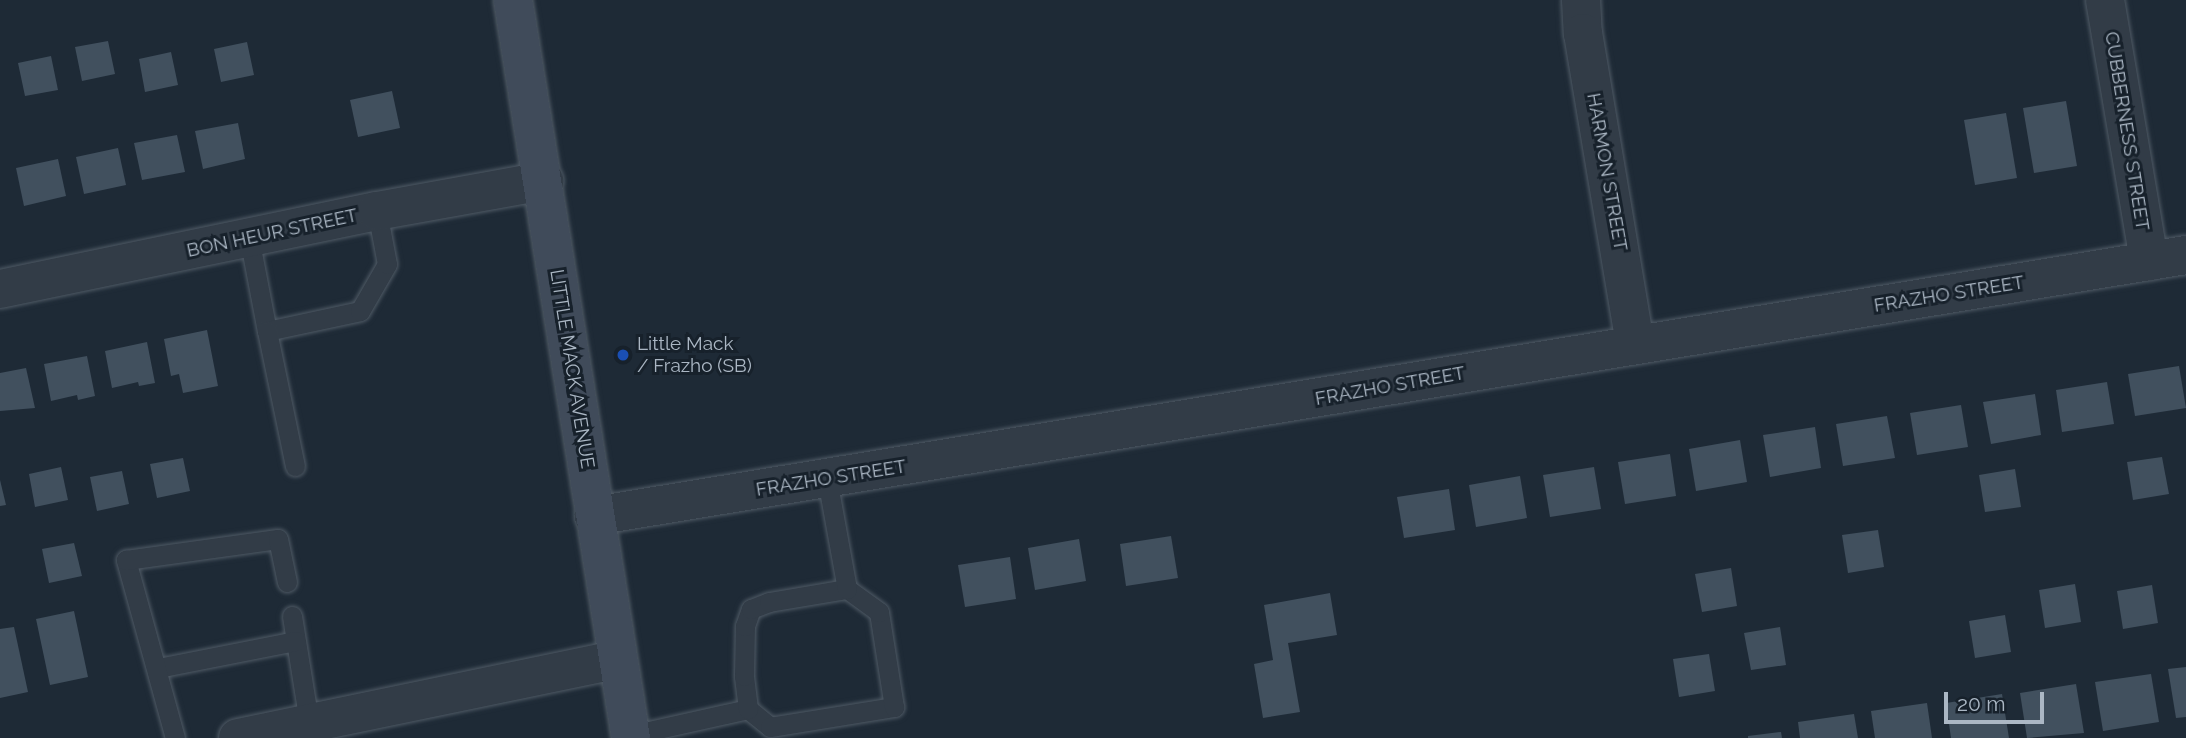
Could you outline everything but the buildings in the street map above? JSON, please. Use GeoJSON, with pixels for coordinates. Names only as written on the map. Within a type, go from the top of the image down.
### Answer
{"type":"FeatureCollection","features":[{"type":"Feature","properties":{"kind":"main road","name":"LITTLE MACK AVENUE"},"geometry":{"type":"LineString","coordinates":[[513,0],[631,736]]}},
{"type":"Feature","properties":{"kind":"street","name":"HARMON STREET"},"geometry":{"type":"LineString","coordinates":[[1581,0],[1583,33],[1635,345]]}},
{"type":"Feature","properties":{"kind":"street","name":"CUBBERNESS STREET"},"geometry":{"type":"LineString","coordinates":[[2105,0],[2149,261]]}},
{"type":"Feature","properties":{"kind":"street","name":"BON HEUR STREET"},"geometry":{"type":"LineString","coordinates":[[0,289],[377,211],[544,181]]}},
{"type":"Feature","properties":{"kind":"street","name":"FRAZHO STREET"},"geometry":{"type":"LineString","coordinates":[[594,516],[2186,255]]}},
{"type":"Feature","properties":{"kind":"street"},"geometry":{"type":"LineString","coordinates":[[238,738],[618,659]]}},
{"type":"Feature","properties":{"kind":"lane"},"geometry":{"type":"LineString","coordinates":[[267,331],[360,311],[387,264],[377,211]]}},
{"type":"Feature","properties":{"kind":"lane"},"geometry":{"type":"LineString","coordinates":[[249,237],[295,466]]}},
{"type":"Feature","properties":{"kind":"lane"},"geometry":{"type":"LineString","coordinates":[[827,479],[847,589],[879,612],[894,707],[770,727],[748,709],[745,638],[751,609],[769,602],[847,589]]}},
{"type":"Feature","properties":{"kind":"lane"},"geometry":{"type":"LineString","coordinates":[[175,738],[158,668],[147,646],[126,560],[278,539],[287,582]]}},
{"type":"Feature","properties":{"kind":"lane"},"geometry":{"type":"LineString","coordinates":[[292,616],[309,722]]}},
{"type":"Feature","properties":{"kind":"lane"},"geometry":{"type":"LineString","coordinates":[[158,668],[295,641]]}},
{"type":"Feature","properties":{"kind":"lane"},"geometry":{"type":"LineString","coordinates":[[631,736],[748,709]]}},
{"type":"Feature","properties":{"kind":"place","name":"Little Mack / Frazho (SB)"},"geometry":{"type":"Point","coordinates":[623,355]}}]}
